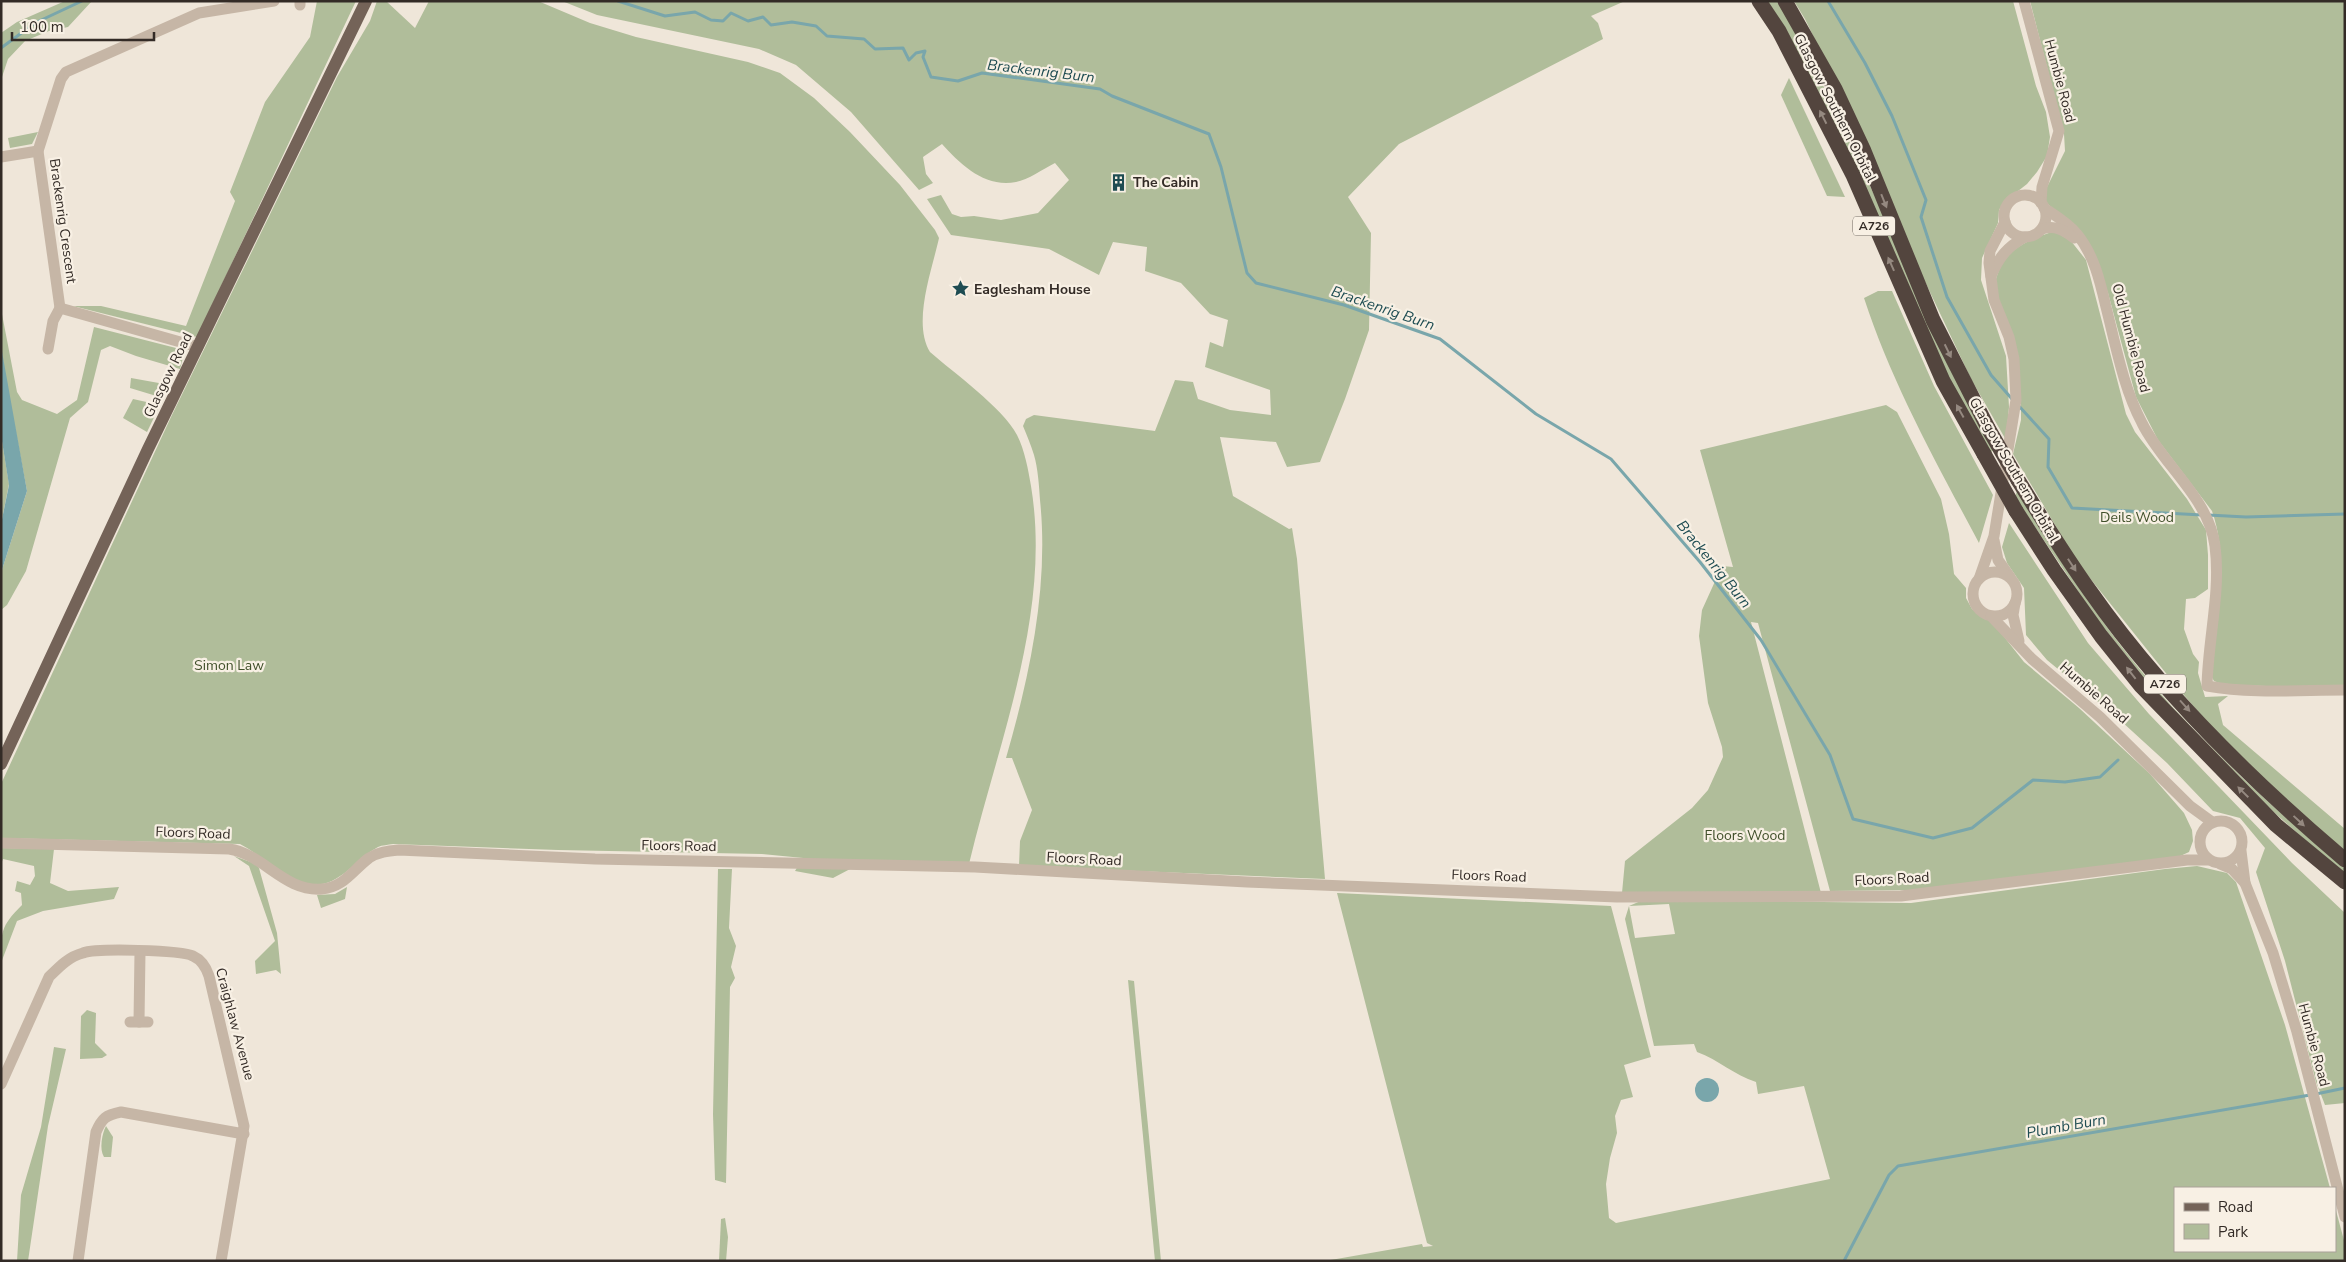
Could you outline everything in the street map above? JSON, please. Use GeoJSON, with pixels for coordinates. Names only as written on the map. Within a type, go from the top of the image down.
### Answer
{"type":"FeatureCollection","features":[{"type":"Feature","properties":{"kind":"highway","name":"Glasgow Southern Orbital"},"geometry":{"type":"LineString","coordinates":[[1760,1],[1779,31],[1853,175],[1943,381],[2016,511],[2054,570],[2101,636],[2141,686],[2276,825],[2345,882]]}},
{"type":"Feature","properties":{"kind":"highway","name":"Glasgow Southern Orbital"},"geometry":{"type":"LineString","coordinates":[[1785,1],[1835,89],[1864,151],[1932,320],[1988,428],[2018,480],[2090,592],[2156,674],[2228,753],[2309,830],[2345,860]]}},
{"type":"Feature","properties":{"kind":"main road","name":"Glasgow Road"},"geometry":{"type":"LineString","coordinates":[[1,764],[72,609],[366,1]]}},
{"type":"Feature","properties":{"kind":"street","name":"Brackenrig Crescent"},"geometry":{"type":"LineString","coordinates":[[60,308],[38,151],[61,79],[66,72],[199,13],[274,1]]}},
{"type":"Feature","properties":{"kind":"street","name":"Humbie Road"},"geometry":{"type":"LineString","coordinates":[[2024,1],[2059,131],[2042,187],[2042,206],[2046,219],[2042,229]]}},
{"type":"Feature","properties":{"kind":"street"},"geometry":{"type":"LineString","coordinates":[[1,157],[38,151]]}},
{"type":"Feature","properties":{"kind":"street","name":"Humbie Road"},"geometry":{"type":"LineString","coordinates":[[1979,579],[1994,536],[2016,400],[2014,359],[2009,337],[1994,300],[1990,278],[1990,251],[2005,222],[2005,210],[2008,205],[2017,197],[2023,196],[2049,168]]}},
{"type":"Feature","properties":{"kind":"street"},"geometry":{"type":"LineString","coordinates":[[2023,196],[2029,196],[2068,224],[2086,246]]}},
{"type":"Feature","properties":{"kind":"street"},"geometry":{"type":"LineString","coordinates":[[2005,222],[2012,233],[2024,237]]}},
{"type":"Feature","properties":{"kind":"street"},"geometry":{"type":"LineString","coordinates":[[1990,278],[2000,256],[2006,249],[2024,237],[2031,236],[2042,229],[2049,227],[2058,228],[2086,246]]}},
{"type":"Feature","properties":{"kind":"street","name":"Old Humbie Road"},"geometry":{"type":"LineString","coordinates":[[2086,246],[2093,259],[2102,289],[2127,388],[2142,423],[2154,445],[2188,489],[2207,519],[2215,545],[2216,581],[2208,664],[2208,686],[2227,690],[2345,690]]}},
{"type":"Feature","properties":{"kind":"street"},"geometry":{"type":"LineString","coordinates":[[48,349],[53,321],[60,308],[198,347]]}},
{"type":"Feature","properties":{"kind":"street","name":"Humbie Road"},"geometry":{"type":"LineString","coordinates":[[1994,536],[1998,560],[2011,579]]}},
{"type":"Feature","properties":{"kind":"street"},"geometry":{"type":"LineString","coordinates":[[2015,603],[2006,613],[1991,616],[1984,613],[1974,601],[1972,592],[1979,579],[1985,574],[2002,573],[2011,579],[2016,591],[2015,628],[2020,645]]}},
{"type":"Feature","properties":{"kind":"street","name":"Humbie Road"},"geometry":{"type":"LineString","coordinates":[[1991,616],[2032,659],[2100,717],[2190,806],[2212,822]]}},
{"type":"Feature","properties":{"kind":"street","name":"Humbie Road"},"geometry":{"type":"LineString","coordinates":[[2190,806],[2200,836]]}},
{"type":"Feature","properties":{"kind":"street"},"geometry":{"type":"LineString","coordinates":[[2226,821],[2233,824],[2241,836],[2240,851],[2232,860],[2220,864],[2208,860],[2200,849],[2200,836],[2206,826],[2212,822],[2226,821]]}},
{"type":"Feature","properties":{"kind":"street","name":"Floors Road"},"geometry":{"type":"LineString","coordinates":[[1,843],[235,850],[256,859],[288,882],[304,888],[322,889],[342,883],[370,857],[384,851],[399,850],[595,859],[975,867],[1247,882],[1617,897],[1901,896],[2186,860],[2208,860]]}},
{"type":"Feature","properties":{"kind":"street"},"geometry":{"type":"LineString","coordinates":[[2186,860],[2200,849]]}},
{"type":"Feature","properties":{"kind":"street","name":"Humbie Road"},"geometry":{"type":"LineString","coordinates":[[2240,851],[2245,883],[2273,953],[2297,1032],[2345,1218]]}},
{"type":"Feature","properties":{"kind":"street","name":"Humbie Road"},"geometry":{"type":"LineString","coordinates":[[2220,864],[2232,869],[2245,883]]}},
{"type":"Feature","properties":{"kind":"street","name":"Craighlaw Avenue"},"geometry":{"type":"LineString","coordinates":[[1,1084],[44,987],[58,967],[74,956],[93,950],[186,953],[201,961],[206,968],[242,1113],[244,1134],[222,1261]]}},
{"type":"Feature","properties":{"kind":"street"},"geometry":{"type":"LineString","coordinates":[[139,1022],[140,952]]}},
{"type":"Feature","properties":{"kind":"street"},"geometry":{"type":"LineString","coordinates":[[78,1261],[96,1132],[102,1119],[109,1114],[121,1112],[244,1134]]}},
{"type":"Feature","properties":{"kind":"green space"},"geometry":{"type":"Polygon","coordinates":[[[65,1],[92,1],[68,27],[49,31],[25,41],[8,59],[1,80],[1,33],[17,22],[65,1]]]}},
{"type":"Feature","properties":{"kind":"green space"},"geometry":{"type":"Polygon","coordinates":[[[317,1],[356,1],[197,337],[73,306],[101,306],[186,326],[235,201],[230,192],[265,102],[310,37],[317,1]]]}},
{"type":"Feature","properties":{"kind":"green space","name":"Simon Law"},"geometry":{"type":"Polygon","coordinates":[[[377,1],[386,1],[415,28],[429,1],[538,1],[590,23],[636,37],[748,62],[780,73],[814,98],[850,132],[900,185],[935,230],[939,238],[925,296],[923,326],[925,340],[930,352],[990,402],[1017,435],[1029,473],[1036,534],[1034,581],[1019,677],[969,864],[852,868],[833,878],[795,871],[803,858],[762,854],[558,850],[393,844],[378,847],[334,880],[325,884],[314,885],[301,883],[286,876],[240,844],[1,838],[1,784],[171,417],[337,77],[370,21],[377,1]]]}},
{"type":"Feature","properties":{"kind":"green space"},"geometry":{"type":"Polygon","coordinates":[[[562,1],[1625,1],[1591,16],[1598,23],[1603,39],[1399,144],[1348,197],[1371,233],[1369,330],[1345,399],[1320,462],[1287,467],[1276,442],[1220,437],[1233,496],[1289,529],[1292,528],[1297,559],[1325,879],[1019,866],[1020,841],[1032,810],[1012,758],[1006,758],[1030,663],[1040,598],[1042,565],[1042,532],[1037,471],[1033,451],[1023,426],[1026,419],[1034,415],[1155,431],[1175,380],[1193,382],[1198,399],[1230,410],[1271,415],[1270,390],[1205,367],[1210,342],[1223,347],[1228,320],[1210,314],[1181,283],[1145,271],[1147,247],[1113,242],[1099,275],[1049,249],[951,235],[927,199],[941,195],[952,214],[961,217],[974,216],[1001,220],[1038,213],[1069,180],[1055,163],[1021,181],[994,182],[974,173],[957,160],[942,144],[923,157],[926,174],[933,183],[919,190],[851,112],[796,65],[759,49],[597,15],[562,1]]]}},
{"type":"Feature","properties":{"kind":"green space"},"geometry":{"type":"Polygon","coordinates":[[[1767,1],[1778,1],[1808,53],[1993,450],[1990,454],[1953,387],[1767,1]]]}},
{"type":"Feature","properties":{"kind":"green space"},"geometry":{"type":"Polygon","coordinates":[[[1794,1],[2013,1],[2036,86],[2046,112],[2050,137],[2047,156],[2037,172],[2027,184],[2004,202],[1999,210],[1998,223],[1982,258],[1981,280],[2006,356],[2009,407],[2006,440],[1971,379],[1920,271],[1864,140],[1805,19],[1794,1]]]}},
{"type":"Feature","properties":{"kind":"green space"},"geometry":{"type":"Polygon","coordinates":[[[2030,1],[2345,1],[2345,688],[2224,685],[2214,681],[2210,674],[2221,571],[2217,531],[2212,511],[2158,440],[2136,397],[2108,293],[2090,246],[2046,202],[2046,189],[2065,151],[2064,134],[2030,1]]]}},
{"type":"Feature","properties":{"kind":"green space"},"geometry":{"type":"Polygon","coordinates":[[[1789,78],[1845,197],[1827,196],[1781,95],[1789,78]]]}},
{"type":"Feature","properties":{"kind":"green space"},"geometry":{"type":"Polygon","coordinates":[[[38,132],[32,144],[10,148],[8,138],[38,132]]]}},
{"type":"Feature","properties":{"kind":"green space","name":"Deils Wood"},"geometry":{"type":"Polygon","coordinates":[[[2054,231],[2071,241],[2086,260],[2126,414],[2135,432],[2187,499],[2206,530],[2208,589],[2195,598],[2186,599],[2184,629],[2193,654],[2199,662],[2198,673],[2205,697],[2228,696],[2218,704],[2223,725],[2345,829],[2345,853],[2233,752],[2177,687],[2077,562],[2013,454],[2021,420],[2021,398],[1995,283],[2003,262],[2016,248],[2054,231]]]}},
{"type":"Feature","properties":{"kind":"green space"},"geometry":{"type":"Polygon","coordinates":[[[1878,291],[1892,291],[1934,386],[1993,495],[1979,543],[1916,423],[1875,330],[1864,298],[1878,291]]]}},
{"type":"Feature","properties":{"kind":"green space"},"geometry":{"type":"Polygon","coordinates":[[[1,309],[17,392],[22,400],[57,414],[77,400],[94,327],[176,348],[184,354],[180,369],[110,346],[101,350],[88,402],[70,418],[26,571],[7,605],[1,610],[1,573],[27,491],[5,375],[1,346],[1,309]]]}},
{"type":"Feature","properties":{"kind":"green space"},"geometry":{"type":"Polygon","coordinates":[[[131,378],[170,385],[163,398],[130,388],[131,378]]]}},
{"type":"Feature","properties":{"kind":"green space"},"geometry":{"type":"Polygon","coordinates":[[[133,399],[160,405],[147,432],[123,418],[133,399]]]}},
{"type":"Feature","properties":{"kind":"green space","name":"Floors Wood"},"geometry":{"type":"Polygon","coordinates":[[[1886,405],[1897,412],[1941,499],[1949,534],[1954,574],[1966,588],[1966,598],[1972,609],[1994,624],[2024,662],[2079,708],[2150,774],[2184,813],[2192,830],[2193,841],[2189,852],[2176,858],[1919,890],[1830,891],[1758,623],[1751,622],[1821,893],[1622,893],[1625,861],[1692,808],[1708,790],[1723,757],[1722,747],[1708,703],[1699,636],[1702,610],[1722,566],[1733,567],[1700,450],[1886,405]]]}},
{"type":"Feature","properties":{"kind":"green space"},"geometry":{"type":"Polygon","coordinates":[[[1,435],[9,484],[1,524],[1,435]]]}},
{"type":"Feature","properties":{"kind":"green space"},"geometry":{"type":"Polygon","coordinates":[[[2017,491],[2073,580],[2114,637],[2159,691],[2201,737],[2241,776],[2345,869],[2345,875],[2251,792],[2157,694],[2096,618],[2015,497],[2017,491]]]}},
{"type":"Feature","properties":{"kind":"green space"},"geometry":{"type":"Polygon","coordinates":[[[2009,523],[2088,643],[2149,714],[2292,863],[2345,913],[2345,1103],[2325,1105],[2316,1082],[2285,961],[2256,872],[2265,848],[2240,818],[2213,811],[2167,763],[2121,721],[2047,660],[2026,635],[2024,588],[2007,563],[2002,547],[2009,523]]]}},
{"type":"Feature","properties":{"kind":"green space"},"geometry":{"type":"Polygon","coordinates":[[[1,848],[54,849],[50,883],[68,891],[119,887],[114,899],[43,911],[17,921],[1,963],[3,931],[9,919],[22,905],[21,893],[15,891],[17,881],[30,885],[35,876],[34,866],[3,859],[1,864],[1,848]]]}},
{"type":"Feature","properties":{"kind":"green space"},"geometry":{"type":"Polygon","coordinates":[[[234,856],[256,864],[259,868],[277,933],[281,974],[276,970],[256,974],[255,961],[275,941],[249,866],[234,856]]]}},
{"type":"Feature","properties":{"kind":"green space"},"geometry":{"type":"Polygon","coordinates":[[[2197,866],[2227,873],[2236,882],[2285,1025],[2330,1187],[2174,1187],[2174,1252],[2336,1252],[2336,1211],[2345,1244],[2345,1261],[1325,1261],[1422,1244],[1423,1247],[1433,1246],[1427,1243],[1337,893],[1611,906],[1651,1057],[1624,1065],[1633,1097],[1621,1100],[1615,1116],[1617,1133],[1610,1158],[1606,1184],[1609,1218],[1616,1223],[1830,1179],[1804,1086],[1758,1094],[1756,1082],[1697,1052],[1694,1044],[1654,1046],[1625,919],[1629,906],[1643,900],[1911,903],[2165,869],[2197,866]],[[1669,904],[1629,906],[1635,938],[1675,934],[1669,904]]]}},
{"type":"Feature","properties":{"kind":"green space"},"geometry":{"type":"Polygon","coordinates":[[[718,869],[732,869],[729,928],[736,946],[731,967],[735,978],[730,987],[726,1183],[715,1180],[713,1114],[718,869]]]}},
{"type":"Feature","properties":{"kind":"green space"},"geometry":{"type":"Polygon","coordinates":[[[347,887],[345,899],[321,908],[317,895],[335,894],[347,887]]]}},
{"type":"Feature","properties":{"kind":"green space"},"geometry":{"type":"Polygon","coordinates":[[[1128,980],[1134,981],[1161,1261],[1155,1261],[1128,980]]]}},
{"type":"Feature","properties":{"kind":"green space"},"geometry":{"type":"Polygon","coordinates":[[[87,1010],[96,1013],[95,1043],[107,1055],[102,1058],[80,1059],[81,1016],[87,1010]]]}},
{"type":"Feature","properties":{"kind":"green space"},"geometry":{"type":"Polygon","coordinates":[[[54,1047],[66,1049],[48,1126],[28,1261],[17,1261],[21,1195],[41,1127],[54,1047]]]}},
{"type":"Feature","properties":{"kind":"green space"},"geometry":{"type":"Polygon","coordinates":[[[106,1126],[113,1137],[111,1157],[104,1157],[102,1154],[102,1137],[106,1126]]]}},
{"type":"Feature","properties":{"kind":"green space"},"geometry":{"type":"Polygon","coordinates":[[[725,1218],[728,1237],[726,1261],[719,1261],[721,1219],[725,1218]]]}},
{"type":"Feature","properties":{"kind":"water"},"geometry":{"type":"Polygon","coordinates":[[[1,346],[27,491],[1,573],[1,524],[9,485],[1,435],[1,346]]]}},
{"type":"Feature","properties":{"kind":"water"},"geometry":{"type":"Polygon","coordinates":[[[1702,1078],[1712,1078],[1719,1085],[1719,1095],[1712,1102],[1702,1102],[1695,1095],[1695,1085],[1702,1078]]]}},
{"type":"Feature","properties":{"kind":"waterway","name":"Brackenrig Burn"},"geometry":{"type":"LineString","coordinates":[[1,48],[35,23],[82,1]]}},
{"type":"Feature","properties":{"kind":"waterway","name":"Brackenrig Burn"},"geometry":{"type":"LineString","coordinates":[[618,1],[665,16],[695,12],[711,20],[723,21],[731,13],[748,21],[763,17],[771,25],[792,22],[816,26],[827,36],[864,39],[875,49],[903,48],[909,60],[916,53],[925,51],[923,57],[931,77],[958,81],[982,73],[1100,89],[1112,96],[1209,134],[1221,167],[1247,273],[1256,283],[1344,305],[1440,339],[1536,414],[1611,459],[1700,562],[1761,640],[1830,755],[1853,819],[1933,838],[1972,828],[2033,780],[2065,782],[2100,777],[2118,760]]}},
{"type":"Feature","properties":{"kind":"waterway"},"geometry":{"type":"LineString","coordinates":[[1828,1],[1865,63],[1892,116],[1926,200],[1921,217],[1947,297],[1991,375],[2012,399]]}},
{"type":"Feature","properties":{"kind":"waterway"},"geometry":{"type":"LineString","coordinates":[[2018,405],[2049,439],[2048,467],[2072,508],[2202,515]]}},
{"type":"Feature","properties":{"kind":"waterway"},"geometry":{"type":"LineString","coordinates":[[2208,515],[2246,517],[2345,514]]}},
{"type":"Feature","properties":{"kind":"waterway","name":"Plumb Burn"},"geometry":{"type":"LineString","coordinates":[[2316,1094],[2345,1088]]}},
{"type":"Feature","properties":{"kind":"waterway","name":"Plumb Burn"},"geometry":{"type":"LineString","coordinates":[[1844,1261],[1889,1175],[1898,1166],[2310,1095]]}},
{"type":"Feature","properties":{"kind":"place","name":"The Cabin"},"geometry":{"type":"Point","coordinates":[1119,182]}},
{"type":"Feature","properties":{"kind":"place","name":"Eaglesham House"},"geometry":{"type":"Point","coordinates":[960,289]}}]}
